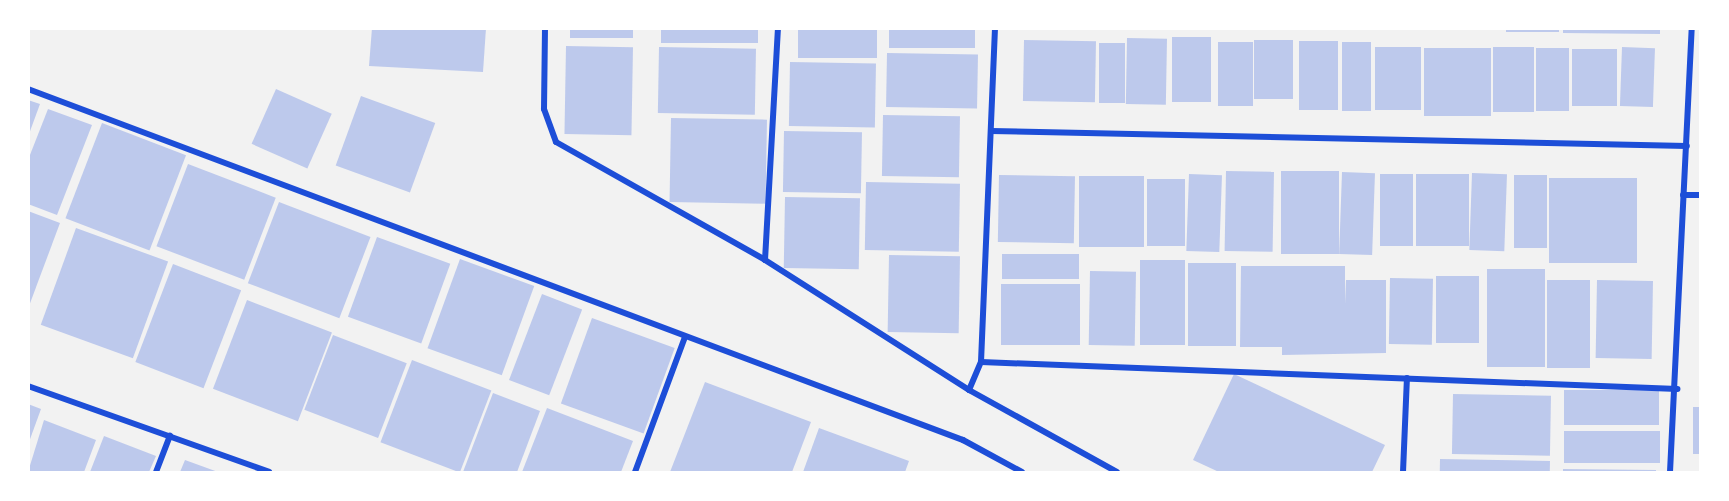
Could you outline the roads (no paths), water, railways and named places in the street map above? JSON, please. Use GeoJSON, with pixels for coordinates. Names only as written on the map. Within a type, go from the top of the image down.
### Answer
{"type":"FeatureCollection","features":[{"type":"Feature","properties":{"kind":"street"},"geometry":{"type":"LineString","coordinates":[[545,28],[544,109],[556,142],[765,260],[969,390],[1117,472]]}},
{"type":"Feature","properties":{"kind":"street"},"geometry":{"type":"LineString","coordinates":[[765,260],[778,28]]}},
{"type":"Feature","properties":{"kind":"street"},"geometry":{"type":"LineString","coordinates":[[969,390],[981,362],[995,28]]}},
{"type":"Feature","properties":{"kind":"street"},"geometry":{"type":"LineString","coordinates":[[1670,472],[1677,389],[1683,195],[1692,28]]}},
{"type":"Feature","properties":{"kind":"street"},"geometry":{"type":"LineString","coordinates":[[28,89],[963,440],[1022,472]]}},
{"type":"Feature","properties":{"kind":"street"},"geometry":{"type":"LineString","coordinates":[[991,132],[1687,146]]}},
{"type":"Feature","properties":{"kind":"street"},"geometry":{"type":"LineString","coordinates":[[1683,195],[1701,195]]}},
{"type":"Feature","properties":{"kind":"street"},"geometry":{"type":"LineString","coordinates":[[635,472],[685,337]]}},
{"type":"Feature","properties":{"kind":"street"},"geometry":{"type":"LineString","coordinates":[[981,362],[1677,389]]}},
{"type":"Feature","properties":{"kind":"street"},"geometry":{"type":"LineString","coordinates":[[1403,472],[1407,378]]}},
{"type":"Feature","properties":{"kind":"street"},"geometry":{"type":"LineString","coordinates":[[28,387],[269,472]]}},
{"type":"Feature","properties":{"kind":"street"},"geometry":{"type":"LineString","coordinates":[[156,472],[170,436]]}}]}
